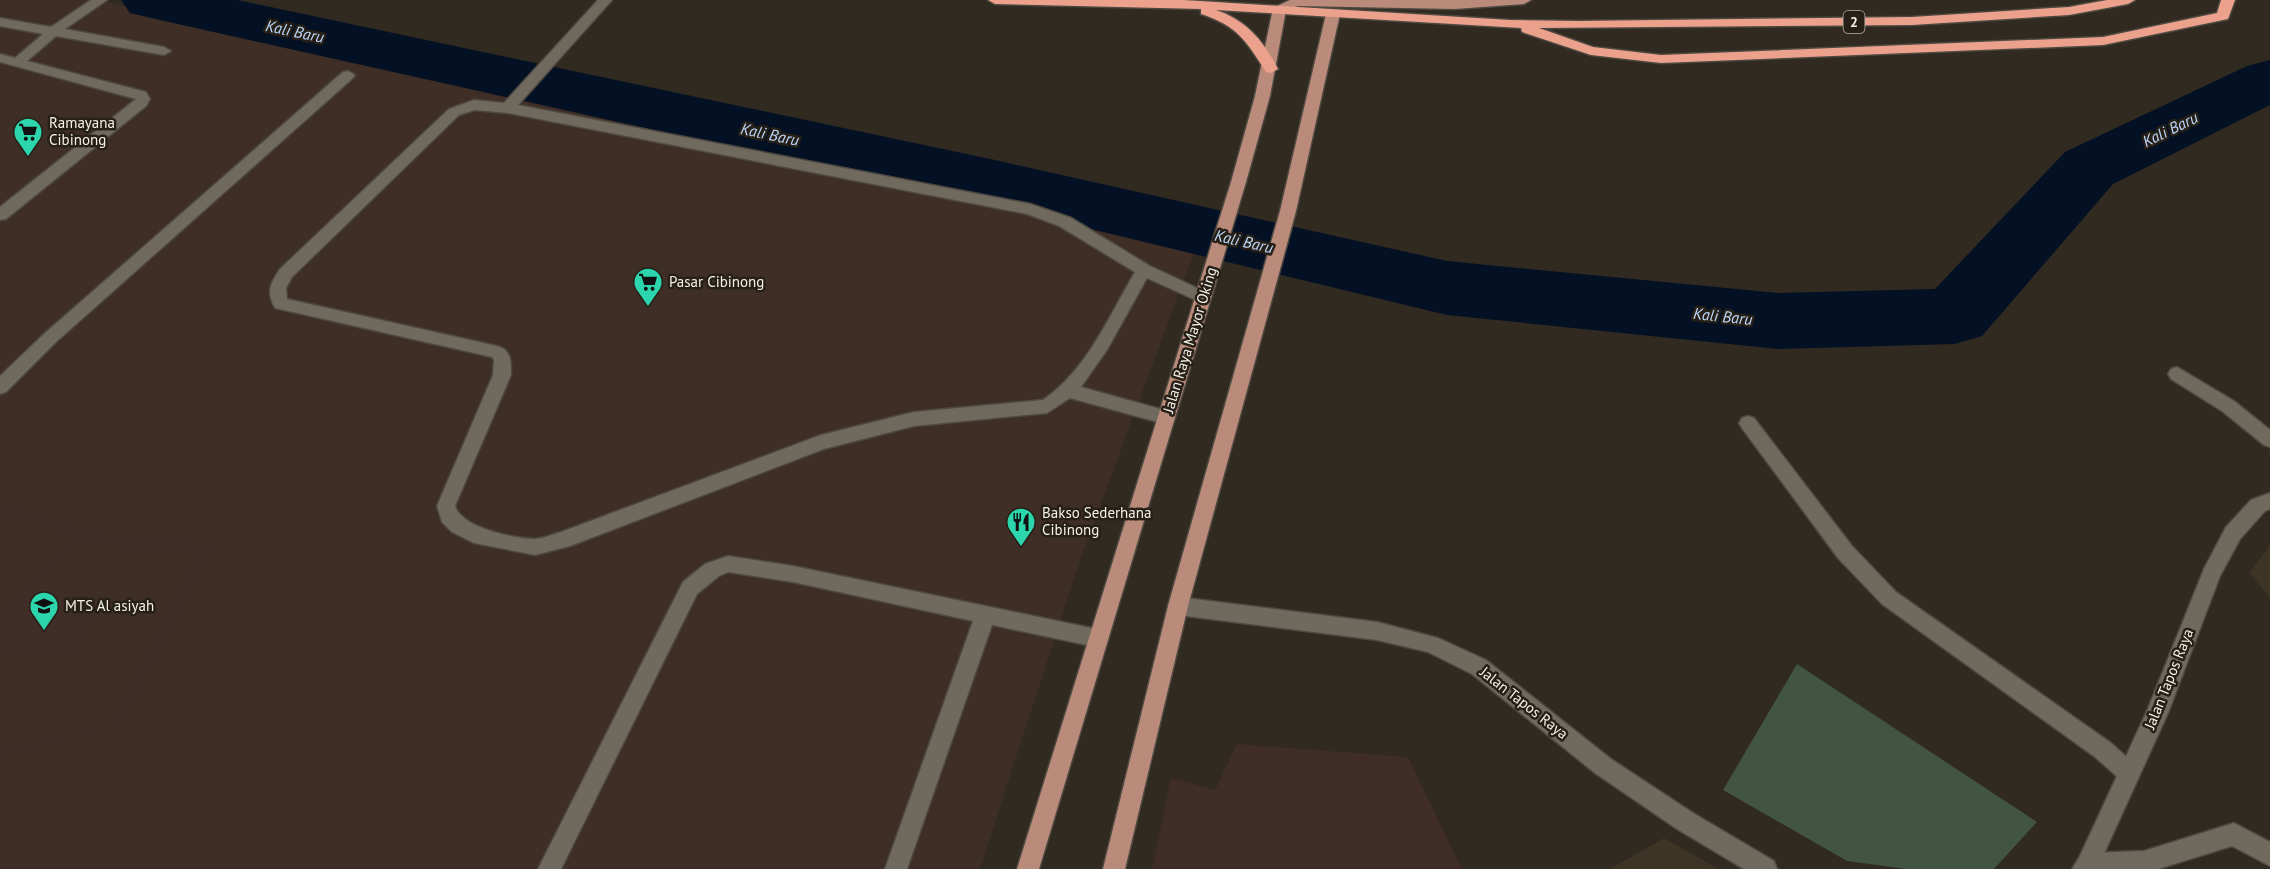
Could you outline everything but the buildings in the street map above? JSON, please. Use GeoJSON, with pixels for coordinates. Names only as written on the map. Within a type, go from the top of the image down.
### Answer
{"type":"FeatureCollection","features":[{"type":"Feature","properties":{"kind":"highway","name":"2"},"geometry":{"type":"LineString","coordinates":[[995,0],[1280,8],[1333,14],[1510,24],[1578,25],[1912,21],[2069,11],[2128,0]]}},
{"type":"Feature","properties":{"kind":"highway"},"geometry":{"type":"LineString","coordinates":[[1510,24],[1591,51],[1661,59],[2103,40],[2223,16],[2228,0]]}},
{"type":"Feature","properties":{"kind":"highway"},"geometry":{"type":"LineString","coordinates":[[1184,4],[1222,15],[1243,28],[1259,44],[1271,69]]}},
{"type":"Feature","properties":{"kind":"main road"},"geometry":{"type":"LineString","coordinates":[[19,61],[54,31],[100,0]]}},
{"type":"Feature","properties":{"kind":"main road"},"geometry":{"type":"LineString","coordinates":[[508,108],[605,0]]}},
{"type":"Feature","properties":{"kind":"main road"},"geometry":{"type":"LineString","coordinates":[[1280,8],[1297,2],[1455,5],[1524,0]]}},
{"type":"Feature","properties":{"kind":"main road","name":"Jalan Raya Mayor Oking"},"geometry":{"type":"LineString","coordinates":[[1028,869],[1096,638],[1233,202],[1271,69],[1280,8]]}},
{"type":"Feature","properties":{"kind":"main road"},"geometry":{"type":"LineString","coordinates":[[1114,869],[1178,606],[1288,211],[1333,14]]}},
{"type":"Feature","properties":{"kind":"main road"},"geometry":{"type":"LineString","coordinates":[[0,22],[164,51]]}},
{"type":"Feature","properties":{"kind":"main road"},"geometry":{"type":"LineString","coordinates":[[0,58],[19,61],[141,95],[143,99],[141,103],[0,215]]}},
{"type":"Feature","properties":{"kind":"main road"},"geometry":{"type":"LineString","coordinates":[[0,387],[50,338],[348,75]]}},
{"type":"Feature","properties":{"kind":"main road"},"geometry":{"type":"LineString","coordinates":[[1144,270],[1080,378],[1058,401],[1047,406],[914,419],[821,442],[563,540],[535,547],[474,535],[459,526],[449,516],[446,506],[502,375],[503,360],[497,352],[281,304],[276,296],[277,287],[286,273],[454,112],[474,105],[508,108],[1030,208],[1065,222],[1094,237],[1144,270],[1203,297]]}},
{"type":"Feature","properties":{"kind":"main road"},"geometry":{"type":"LineString","coordinates":[[2178,374],[2228,406],[2270,440]]}},
{"type":"Feature","properties":{"kind":"main road"},"geometry":{"type":"LineString","coordinates":[[1068,391],[1165,417]]}},
{"type":"Feature","properties":{"kind":"main road"},"geometry":{"type":"LineString","coordinates":[[1748,423],[1845,552],[1889,598],[2103,750],[2129,773]]}},
{"type":"Feature","properties":{"kind":"main road","name":"Jalan Tapos Raya"},"geometry":{"type":"LineString","coordinates":[[2086,866],[2157,713],[2211,575],[2233,533],[2258,505],[2270,501]]}},
{"type":"Feature","properties":{"kind":"main road"},"geometry":{"type":"LineString","coordinates":[[549,869],[690,588],[712,570],[728,564],[793,574],[1096,638]]}},
{"type":"Feature","properties":{"kind":"main road","name":"Jalan Tapos Raya"},"geometry":{"type":"LineString","coordinates":[[1178,606],[1377,631],[1431,644],[1479,667],[1603,766],[1685,821],[1766,869]]}},
{"type":"Feature","properties":{"kind":"main road"},"geometry":{"type":"LineString","coordinates":[[896,869],[985,615]]}},
{"type":"Feature","properties":{"kind":"main road"},"geometry":{"type":"LineString","coordinates":[[2086,866],[2144,862],[2234,834],[2270,855]]}},
{"type":"Feature","properties":{"kind":"shaded area"},"geometry":{"type":"Polygon","coordinates":[[[0,0],[98,0],[211,26],[488,78],[1200,236],[1079,563],[980,869],[0,869],[0,0]]]}},
{"type":"Feature","properties":{"kind":"shaded area","name":"MTS Al asiyah"},"geometry":{"type":"Polygon","coordinates":[[[7,503],[92,531],[215,543],[123,725],[0,758],[0,749],[109,725],[197,551],[75,546],[27,597],[107,598],[76,656],[0,657],[0,609],[74,537],[13,515],[0,527],[0,509],[7,503]]]}},
{"type":"Feature","properties":{"kind":"shaded area"},"geometry":{"type":"Polygon","coordinates":[[[2270,545],[2270,597],[2249,573],[2270,545]]]}},
{"type":"Feature","properties":{"kind":"shaded area"},"geometry":{"type":"Polygon","coordinates":[[[1237,744],[1408,757],[1462,869],[1152,869],[1171,778],[1215,790],[1237,744]]]}},
{"type":"Feature","properties":{"kind":"shaded area"},"geometry":{"type":"Polygon","coordinates":[[[1664,838],[1719,869],[1610,869],[1664,838]]]}},
{"type":"Feature","properties":{"kind":"green space"},"geometry":{"type":"Polygon","coordinates":[[[1797,664],[2037,822],[1994,869],[1906,869],[1847,861],[1723,790],[1797,664]]]}},
{"type":"Feature","properties":{"kind":"waterway","name":"Kali Baru"},"geometry":{"type":"LineString","coordinates":[[151,0],[995,183],[1447,288],[1778,321],[1955,316],[2089,168],[2270,80]]}},
{"type":"Feature","properties":{"kind":"place","name":"Ramayana Cibinong"},"geometry":{"type":"Point","coordinates":[28,158]}},
{"type":"Feature","properties":{"kind":"place","name":"Pasar Cibinong"},"geometry":{"type":"Point","coordinates":[648,308]}},
{"type":"Feature","properties":{"kind":"place","name":"Bakso Sederhana Cibinong"},"geometry":{"type":"Point","coordinates":[1021,548]}},
{"type":"Feature","properties":{"kind":"place","name":"MTS Al asiyah"},"geometry":{"type":"Point","coordinates":[44,632]}}]}
